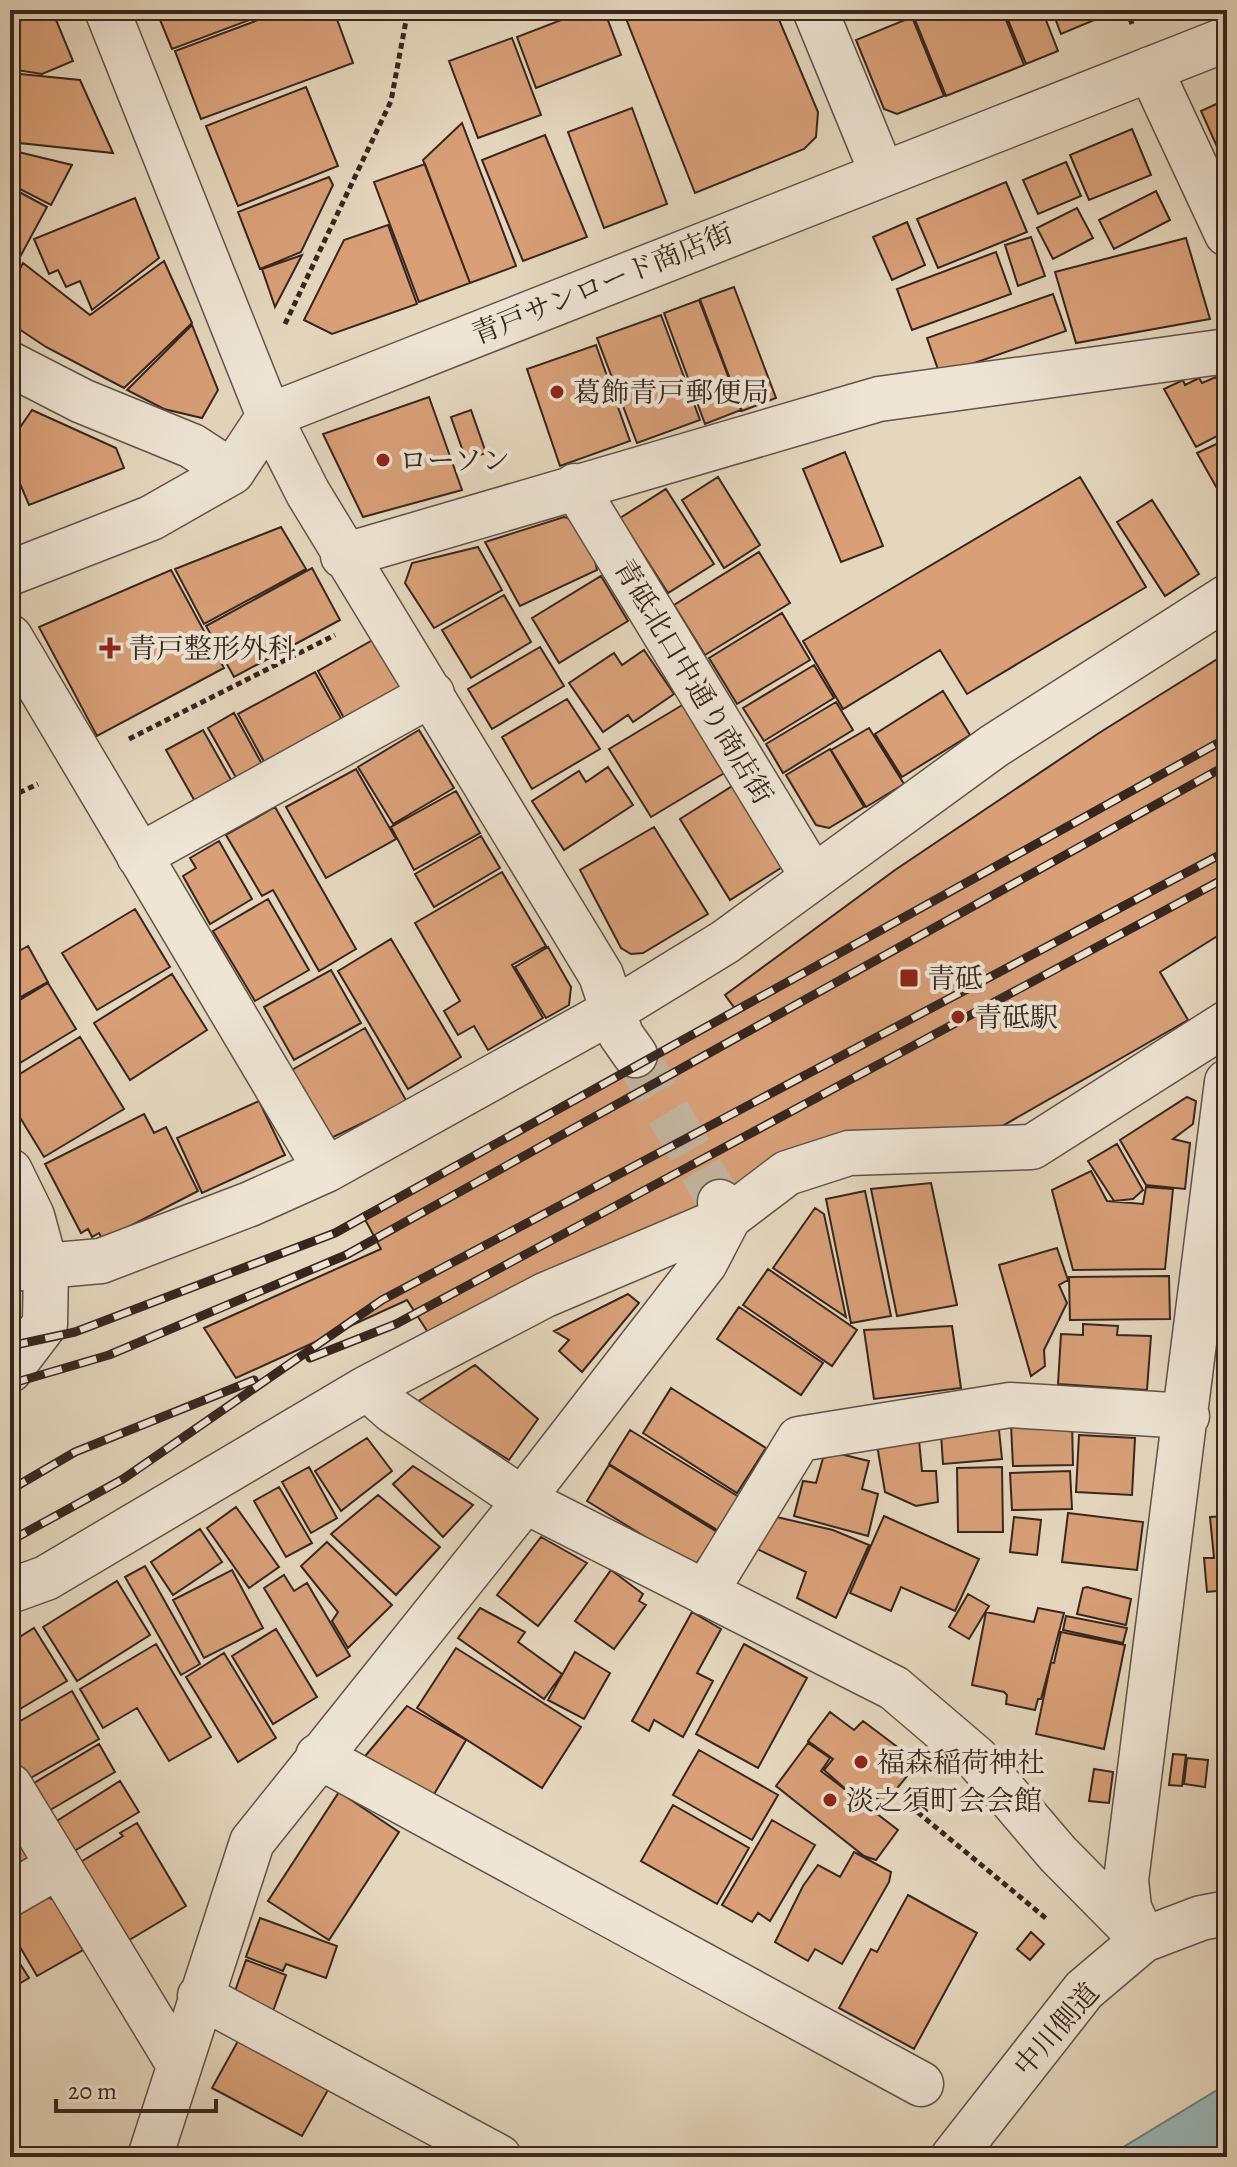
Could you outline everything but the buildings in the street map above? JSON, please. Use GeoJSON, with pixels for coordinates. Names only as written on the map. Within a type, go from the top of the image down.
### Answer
{"type":"FeatureCollection","features":[{"type":"Feature","properties":{"kind":"street"},"geometry":{"type":"LineString","coordinates":[[107,10],[269,416],[343,556],[432,694],[601,975],[621,1035],[635,1055]]}},
{"type":"Feature","properties":{"kind":"street"},"geometry":{"type":"LineString","coordinates":[[815,10],[882,173]]}},
{"type":"Feature","properties":{"kind":"street","name":"青戸サンロード商店街"},"geometry":{"type":"LineString","coordinates":[[269,416],[1227,39]]}},
{"type":"Feature","properties":{"kind":"street"},"geometry":{"type":"LineString","coordinates":[[1150,69],[1227,234]]}},
{"type":"Feature","properties":{"kind":"street"},"geometry":{"type":"LineString","coordinates":[[343,556],[879,399],[1227,351]]}},
{"type":"Feature","properties":{"kind":"street"},"geometry":{"type":"LineString","coordinates":[[10,364],[82,401],[192,446],[232,472]]}},
{"type":"Feature","properties":{"kind":"street"},"geometry":{"type":"LineString","coordinates":[[10,573],[151,518],[232,472],[269,416]]}},
{"type":"Feature","properties":{"kind":"street","name":"青砥北口中通り商店街"},"geometry":{"type":"LineString","coordinates":[[575,486],[813,877]]}},
{"type":"Feature","properties":{"kind":"street"},"geometry":{"type":"LineString","coordinates":[[28,1268],[101,1261],[250,1204],[326,1170],[614,1010],[725,942],[994,746],[1227,597]]}},
{"type":"Feature","properties":{"kind":"street"},"geometry":{"type":"LineString","coordinates":[[10,637],[81,762],[233,1007],[326,1170]]}},
{"type":"Feature","properties":{"kind":"street"},"geometry":{"type":"LineString","coordinates":[[139,856],[432,694]]}},
{"type":"Feature","properties":{"kind":"street"},"geometry":{"type":"LineString","coordinates":[[10,1591],[46,1578],[367,1388],[545,1295],[725,1210],[787,1173],[849,1153],[1032,1147],[1227,1023]]}},
{"type":"Feature","properties":{"kind":"street"},"geometry":{"type":"LineString","coordinates":[[1143,1940],[1129,1908],[1126,1880],[1227,1082]]}},
{"type":"Feature","properties":{"kind":"street"},"geometry":{"type":"LineString","coordinates":[[10,1171],[32,1216],[28,1268],[45,1324],[10,1370]]}},
{"type":"Feature","properties":{"kind":"street"},"geometry":{"type":"LineString","coordinates":[[150,2157],[247,1851],[262,1825],[525,1501],[537,1480],[705,1263],[725,1210]]}},
{"type":"Feature","properties":{"kind":"street"},"geometry":{"type":"LineString","coordinates":[[367,1388],[393,1411],[525,1501],[894,1688],[976,1758],[1058,1854],[1143,1940]]}},
{"type":"Feature","properties":{"kind":"street"},"geometry":{"type":"LineString","coordinates":[[705,1593],[799,1439],[1010,1405],[1187,1416]]}},
{"type":"Feature","properties":{"kind":"street"},"geometry":{"type":"LineString","coordinates":[[318,1756],[921,2084]]}},
{"type":"Feature","properties":{"kind":"street"},"geometry":{"type":"LineString","coordinates":[[10,1786],[178,2063]]}},
{"type":"Feature","properties":{"kind":"street"},"geometry":{"type":"LineString","coordinates":[[10,1894],[57,1867]]}},
{"type":"Feature","properties":{"kind":"street","name":"中川側道"},"geometry":{"type":"LineString","coordinates":[[953,2157],[1084,1990],[1143,1940],[1201,1918],[1227,1913]]}},
{"type":"Feature","properties":{"kind":"street"},"geometry":{"type":"LineString","coordinates":[[200,1996],[499,2157]]}},
{"type":"Feature","properties":{"kind":"path"},"geometry":{"type":"LineString","coordinates":[[287,320],[391,101],[408,10]]}},
{"type":"Feature","properties":{"kind":"path"},"geometry":{"type":"LineString","coordinates":[[10,797],[381,612]]}},
{"type":"Feature","properties":{"kind":"path"},"geometry":{"type":"LineString","coordinates":[[910,1806],[1056,1927]]}},
{"type":"Feature","properties":{"kind":"water"},"geometry":{"type":"Polygon","coordinates":[[[1227,2084],[1227,2157],[1107,2157],[1227,2084]]]}},
{"type":"Feature","properties":{"kind":"tunnel"},"geometry":{"type":"LineString","coordinates":[[635,1055],[720,1202]]}},
{"type":"Feature","properties":{"kind":"railway"},"geometry":{"type":"LineString","coordinates":[[10,1346],[75,1332],[335,1233],[1227,738]]}},
{"type":"Feature","properties":{"kind":"railway"},"geometry":{"type":"LineString","coordinates":[[10,1384],[109,1355],[346,1255],[1227,765]]}},
{"type":"Feature","properties":{"kind":"railway"},"geometry":{"type":"LineString","coordinates":[[10,1541],[123,1479],[382,1300],[1227,851]]}},
{"type":"Feature","properties":{"kind":"railway"},"geometry":{"type":"LineString","coordinates":[[310,1358],[396,1324],[1227,877]]}},
{"type":"Feature","properties":{"kind":"railway"},"geometry":{"type":"LineString","coordinates":[[10,1490],[75,1452],[254,1380]]}},
{"type":"Feature","properties":{"kind":"place","name":"葛飾青戸郵便局"},"geometry":{"type":"Point","coordinates":[557,392]}},
{"type":"Feature","properties":{"kind":"place","name":"ローソン"},"geometry":{"type":"Point","coordinates":[383,460]}},
{"type":"Feature","properties":{"kind":"place","name":"青戸整形外科"},"geometry":{"type":"Point","coordinates":[110,648]}},
{"type":"Feature","properties":{"kind":"place","name":"青砥"},"geometry":{"type":"Point","coordinates":[909,978]}},
{"type":"Feature","properties":{"kind":"place","name":"青砥駅"},"geometry":{"type":"Point","coordinates":[958,1017]}},
{"type":"Feature","properties":{"kind":"place","name":"福森稲荷神社"},"geometry":{"type":"Point","coordinates":[861,1762]}},
{"type":"Feature","properties":{"kind":"place","name":"淡之須町会会館"},"geometry":{"type":"Point","coordinates":[830,1800]}}]}
